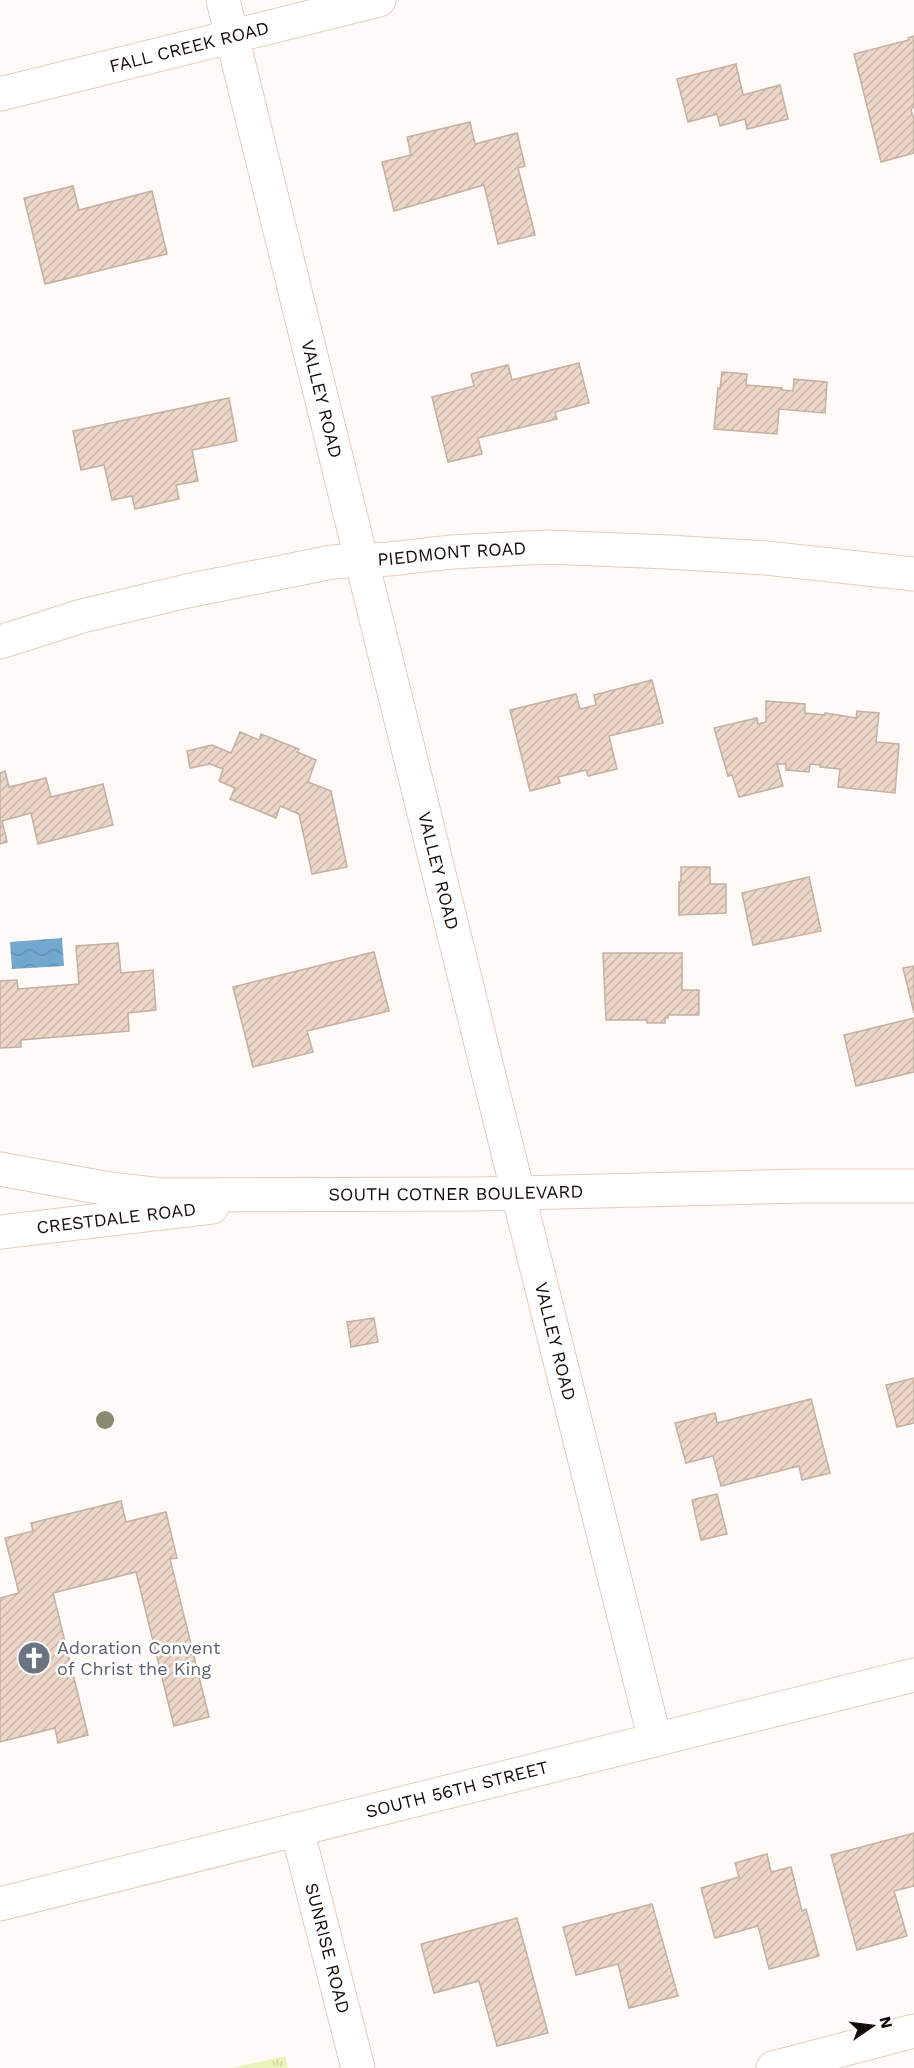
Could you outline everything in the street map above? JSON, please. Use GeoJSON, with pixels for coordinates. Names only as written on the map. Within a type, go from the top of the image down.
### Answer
{"type":"FeatureCollection","features":[{"type":"Feature","properties":{"kind":"street","name":"VALLEY ROAD"},"geometry":{"type":"LineString","coordinates":[[223,0],[655,1740]]}},
{"type":"Feature","properties":{"kind":"street","name":"FALL CREEK ROAD"},"geometry":{"type":"LineString","coordinates":[[0,94],[379,0]]}},
{"type":"Feature","properties":{"kind":"street","name":"PIEDMONT ROAD"},"geometry":{"type":"LineString","coordinates":[[0,642],[82,616],[187,591],[332,562],[500,549],[547,547],[668,552],[766,558],[914,573]]}},
{"type":"Feature","properties":{"kind":"street","name":"SOUTH COTNER BOULEVARD"},"geometry":{"type":"LineString","coordinates":[[0,1168],[109,1189],[162,1194],[226,1196],[914,1186]]}},
{"type":"Feature","properties":{"kind":"street","name":"CRESTDALE ROAD"},"geometry":{"type":"LineString","coordinates":[[0,1232],[219,1206],[226,1196]]}},
{"type":"Feature","properties":{"kind":"street","name":"SOUTH 56TH STREET"},"geometry":{"type":"LineString","coordinates":[[0,1904],[914,1675]]}},
{"type":"Feature","properties":{"kind":"street","name":"SUNRISE ROAD"},"geometry":{"type":"LineString","coordinates":[[297,1828],[358,2068]]}},
{"type":"Feature","properties":{"kind":"street"},"geometry":{"type":"LineString","coordinates":[[773,2068],[914,2031]]}},
{"type":"Feature","properties":{"kind":"green space"},"geometry":{"type":"Polygon","coordinates":[[[285,2056],[288,2068],[232,2068],[285,2056]]]}},
{"type":"Feature","properties":{"kind":"water"},"geometry":{"type":"Polygon","coordinates":[[[62,938],[64,966],[12,969],[10,942],[62,938]]]}},
{"type":"Feature","properties":{"kind":"building"},"geometry":{"type":"Polygon","coordinates":[[[914,36],[914,106],[911,110],[914,120],[914,153],[881,162],[854,54],[909,40],[908,38],[914,36]]]}},
{"type":"Feature","properties":{"kind":"building"},"geometry":{"type":"Polygon","coordinates":[[[736,64],[743,95],[780,85],[788,119],[747,129],[745,119],[720,126],[717,114],[688,122],[677,79],[736,64]]]}},
{"type":"Feature","properties":{"kind":"building"},"geometry":{"type":"Polygon","coordinates":[[[470,122],[475,144],[517,133],[525,166],[518,168],[535,235],[498,244],[484,185],[394,211],[382,162],[411,155],[407,137],[470,122]]]}},
{"type":"Feature","properties":{"kind":"building"},"geometry":{"type":"Polygon","coordinates":[[[73,186],[79,210],[152,191],[167,254],[45,284],[24,198],[73,186]]]}},
{"type":"Feature","properties":{"kind":"building"},"geometry":{"type":"Polygon","coordinates":[[[579,363],[589,403],[555,412],[557,419],[478,438],[482,454],[448,462],[432,397],[474,386],[471,374],[508,365],[512,380],[579,363]]]}},
{"type":"Feature","properties":{"kind":"building"},"geometry":{"type":"Polygon","coordinates":[[[722,372],[747,374],[746,385],[782,388],[782,390],[793,391],[794,379],[827,382],[825,413],[779,409],[777,434],[714,429],[722,372]]]}},
{"type":"Feature","properties":{"kind":"building"},"geometry":{"type":"Polygon","coordinates":[[[229,398],[237,441],[192,450],[198,481],[176,485],[179,499],[135,509],[132,496],[112,500],[104,465],[81,470],[73,431],[229,398]]]}},
{"type":"Feature","properties":{"kind":"building"},"geometry":{"type":"Polygon","coordinates":[[[652,680],[663,723],[609,736],[617,769],[588,776],[586,770],[558,777],[560,783],[530,791],[510,710],[576,694],[580,709],[596,705],[594,695],[652,680]]]}},
{"type":"Feature","properties":{"kind":"building"},"geometry":{"type":"Polygon","coordinates":[[[766,701],[805,704],[805,713],[825,715],[825,713],[856,718],[857,711],[879,713],[876,742],[899,744],[895,793],[838,787],[840,769],[810,764],[809,772],[786,770],[786,764],[777,764],[783,786],[739,797],[732,775],[728,776],[714,728],[757,718],[758,724],[766,722],[766,701]]]}},
{"type":"Feature","properties":{"kind":"building"},"geometry":{"type":"Polygon","coordinates":[[[240,732],[259,740],[261,734],[299,749],[297,752],[316,760],[308,782],[331,791],[347,867],[312,874],[299,814],[280,806],[276,818],[230,799],[235,788],[219,781],[223,769],[210,764],[190,768],[187,751],[212,745],[231,753],[240,732]]]}},
{"type":"Feature","properties":{"kind":"building"},"geometry":{"type":"Polygon","coordinates":[[[5,771],[9,787],[46,778],[51,797],[103,784],[113,825],[38,844],[31,813],[2,821],[7,842],[0,844],[0,773],[5,771]]]}},
{"type":"Feature","properties":{"kind":"building"},"geometry":{"type":"Polygon","coordinates":[[[681,867],[710,867],[710,884],[726,884],[726,913],[679,915],[681,867]]]}},
{"type":"Feature","properties":{"kind":"building"},"geometry":{"type":"Polygon","coordinates":[[[809,877],[821,931],[753,945],[742,893],[809,877]]]}},
{"type":"Feature","properties":{"kind":"building"},"geometry":{"type":"Polygon","coordinates":[[[118,943],[121,973],[153,970],[156,1010],[128,1013],[129,1031],[21,1040],[21,1047],[0,1048],[0,981],[17,980],[18,989],[79,984],[76,946],[118,943]]]}},
{"type":"Feature","properties":{"kind":"building"},"geometry":{"type":"Polygon","coordinates":[[[374,952],[389,1011],[307,1031],[313,1052],[253,1067],[233,987],[374,952]]]}},
{"type":"Feature","properties":{"kind":"building"},"geometry":{"type":"Polygon","coordinates":[[[603,953],[682,953],[682,990],[699,990],[699,1015],[668,1015],[665,1023],[647,1023],[647,1020],[606,1020],[603,953]]]}},
{"type":"Feature","properties":{"kind":"building"},"geometry":{"type":"Polygon","coordinates":[[[914,966],[914,1013],[903,968],[914,966]]]}},
{"type":"Feature","properties":{"kind":"building"},"geometry":{"type":"Polygon","coordinates":[[[914,1018],[914,1072],[856,1086],[844,1035],[914,1018]]]}},
{"type":"Feature","properties":{"kind":"building"},"geometry":{"type":"Polygon","coordinates":[[[374,1318],[378,1342],[351,1347],[347,1322],[374,1318]]]}},
{"type":"Feature","properties":{"kind":"building"},"geometry":{"type":"Polygon","coordinates":[[[914,1378],[914,1423],[897,1427],[886,1385],[914,1378]]]}},
{"type":"Feature","properties":{"kind":"building"},"geometry":{"type":"Polygon","coordinates":[[[811,1399],[830,1473],[802,1480],[799,1466],[721,1486],[713,1456],[686,1463],[675,1423],[715,1413],[717,1423],[811,1399]]]}},
{"type":"Feature","properties":{"kind":"building"},"geometry":{"type":"Polygon","coordinates":[[[717,1494],[727,1534],[701,1540],[692,1500],[717,1494]]]}},
{"type":"Feature","properties":{"kind":"building","name":"Adoration Convent of Christ the King"},"geometry":{"type":"Polygon","coordinates":[[[121,1501],[126,1522],[166,1512],[177,1558],[170,1559],[209,1717],[174,1726],[136,1572],[53,1593],[88,1735],[58,1743],[55,1728],[0,1742],[0,1598],[19,1593],[5,1538],[33,1531],[31,1523],[121,1501]]]}},
{"type":"Feature","properties":{"kind":"building"},"geometry":{"type":"Polygon","coordinates":[[[914,1833],[914,1886],[894,1891],[907,1936],[857,1950],[831,1855],[914,1833]]]}},
{"type":"Feature","properties":{"kind":"building"},"geometry":{"type":"Polygon","coordinates":[[[767,1854],[771,1872],[791,1867],[802,1911],[806,1909],[819,1956],[769,1969],[758,1926],[715,1938],[701,1888],[739,1877],[735,1863],[767,1854]]]}},
{"type":"Feature","properties":{"kind":"building"},"geometry":{"type":"Polygon","coordinates":[[[652,1904],[678,1996],[629,2008],[618,1964],[576,1975],[563,1927],[652,1904]]]}},
{"type":"Feature","properties":{"kind":"building"},"geometry":{"type":"Polygon","coordinates":[[[517,1918],[548,2033],[497,2046],[479,1981],[434,1993],[421,1944],[517,1918]]]}},
{"type":"Feature","properties":{"kind":"place","name":"Adoration Convent of Christ the King"},"geometry":{"type":"Point","coordinates":[34,1658]}}]}
